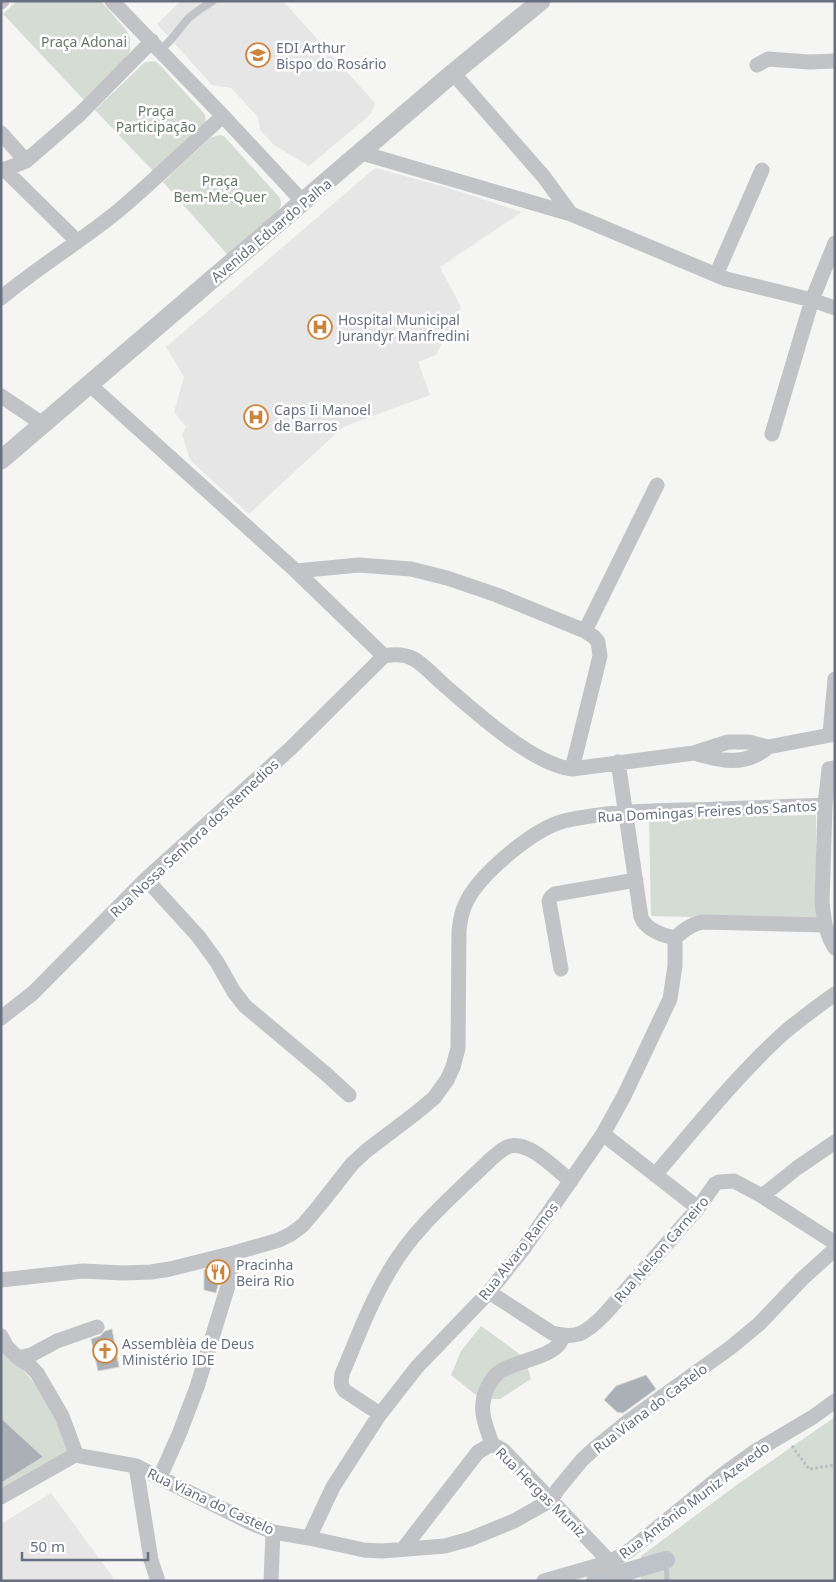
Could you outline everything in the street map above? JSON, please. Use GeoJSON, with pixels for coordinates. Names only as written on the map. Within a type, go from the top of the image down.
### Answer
{"type":"FeatureCollection","features":[{"type":"Feature","properties":{"kind":"street"},"geometry":{"type":"LineString","coordinates":[[112,1],[223,116],[302,202]]}},
{"type":"Feature","properties":{"kind":"street","name":"Avenida Eduardo Palha"},"geometry":{"type":"LineString","coordinates":[[1,460],[302,202],[362,153],[453,73],[541,1]]}},
{"type":"Feature","properties":{"kind":"street"},"geometry":{"type":"LineString","coordinates":[[77,242],[3,170],[26,161],[156,46]]}},
{"type":"Feature","properties":{"kind":"street"},"geometry":{"type":"LineString","coordinates":[[757,66],[768,59],[809,62],[835,61]]}},
{"type":"Feature","properties":{"kind":"street"},"geometry":{"type":"LineString","coordinates":[[453,73],[544,177],[571,214]]}},
{"type":"Feature","properties":{"kind":"street"},"geometry":{"type":"LineString","coordinates":[[1,298],[119,210],[223,116]]}},
{"type":"Feature","properties":{"kind":"street"},"geometry":{"type":"LineString","coordinates":[[1,133],[26,161]]}},
{"type":"Feature","properties":{"kind":"street"},"geometry":{"type":"LineString","coordinates":[[362,153],[571,214],[726,279],[812,300],[835,308]]}},
{"type":"Feature","properties":{"kind":"street"},"geometry":{"type":"LineString","coordinates":[[716,275],[762,170]]}},
{"type":"Feature","properties":{"kind":"street"},"geometry":{"type":"LineString","coordinates":[[772,434],[812,300],[835,243]]}},
{"type":"Feature","properties":{"kind":"street"},"geometry":{"type":"LineString","coordinates":[[90,385],[296,571],[384,656],[394,654],[414,659],[482,718],[551,764],[572,769],[694,753],[721,760],[747,760],[757,756],[768,747],[833,734],[835,679]]}},
{"type":"Feature","properties":{"kind":"street"},"geometry":{"type":"LineString","coordinates":[[1,396],[44,425]]}},
{"type":"Feature","properties":{"kind":"street"},"geometry":{"type":"LineString","coordinates":[[585,632],[657,484]]}},
{"type":"Feature","properties":{"kind":"street"},"geometry":{"type":"LineString","coordinates":[[296,571],[359,565],[411,570],[477,587],[594,637],[598,642],[600,656],[572,769]]}},
{"type":"Feature","properties":{"kind":"street","name":"Rua Nossa Senhora dos Remedios"},"geometry":{"type":"LineString","coordinates":[[1,1018],[33,993],[146,879],[290,749],[384,656]]}},
{"type":"Feature","properties":{"kind":"street"},"geometry":{"type":"LineString","coordinates":[[618,762],[643,922],[667,936],[675,938],[693,924],[702,922],[825,925]]}},
{"type":"Feature","properties":{"kind":"street","name":"Rua Domingas Freires dos Santos"},"geometry":{"type":"LineString","coordinates":[[1,1280],[83,1271],[124,1273],[170,1269],[279,1240],[291,1234],[303,1225],[352,1164],[434,1098],[447,1080],[458,1048],[459,931],[461,918],[465,904],[477,886],[500,862],[530,838],[562,822],[625,812],[824,806],[829,769],[835,768]]}},
{"type":"Feature","properties":{"kind":"street"},"geometry":{"type":"LineString","coordinates":[[824,806],[822,903],[825,925],[835,948]]}},
{"type":"Feature","properties":{"kind":"street"},"geometry":{"type":"LineString","coordinates":[[146,879],[198,936],[245,1006],[349,1095]]}},
{"type":"Feature","properties":{"kind":"street"},"geometry":{"type":"LineString","coordinates":[[561,969],[549,901],[551,897],[555,894],[636,880]]}},
{"type":"Feature","properties":{"kind":"street","name":"Rua Alvaro Ramos"},"geometry":{"type":"LineString","coordinates":[[308,1538],[333,1486],[380,1414],[417,1367],[489,1292],[524,1248],[603,1134],[624,1096],[670,999],[675,966],[675,938]]}},
{"type":"Feature","properties":{"kind":"street"},"geometry":{"type":"LineString","coordinates":[[655,1175],[766,1051],[787,1031],[835,994]]}},
{"type":"Feature","properties":{"kind":"street"},"geometry":{"type":"LineString","coordinates":[[603,1134],[698,1208]]}},
{"type":"Feature","properties":{"kind":"street"},"geometry":{"type":"LineString","coordinates":[[762,1196],[797,1168],[835,1142]]}},
{"type":"Feature","properties":{"kind":"street"},"geometry":{"type":"LineString","coordinates":[[380,1414],[345,1391],[341,1386],[342,1374],[370,1308],[391,1268],[418,1232],[490,1160],[510,1146],[520,1145],[533,1150],[571,1181]]}},
{"type":"Feature","properties":{"kind":"street","name":"Rua Nelson Carneiro"},"geometry":{"type":"LineString","coordinates":[[563,1336],[582,1334],[592,1328],[698,1208],[715,1184],[719,1182],[734,1182],[762,1196],[835,1243]]}},
{"type":"Feature","properties":{"kind":"street","name":"Rua Viana do Castelo"},"geometry":{"type":"LineString","coordinates":[[75,1456],[136,1466],[273,1532],[364,1550],[382,1551],[445,1546],[470,1540],[514,1521],[551,1500],[582,1460],[595,1448],[627,1422],[730,1348],[759,1324],[802,1279],[835,1249]]}},
{"type":"Feature","properties":{"kind":"street"},"geometry":{"type":"LineString","coordinates":[[160,1477],[197,1387],[231,1276],[234,1253]]}},
{"type":"Feature","properties":{"kind":"street"},"geometry":{"type":"LineString","coordinates":[[489,1292],[552,1333],[563,1336],[562,1341],[557,1347],[545,1354],[498,1372],[486,1388],[482,1404],[484,1420],[492,1444]]}},
{"type":"Feature","properties":{"kind":"street"},"geometry":{"type":"LineString","coordinates":[[18,1358],[31,1355],[57,1341],[97,1327]]}},
{"type":"Feature","properties":{"kind":"street"},"geometry":{"type":"LineString","coordinates":[[1,1336],[7,1347],[37,1374],[62,1416],[75,1451],[75,1456],[1,1497]]}},
{"type":"Feature","properties":{"kind":"street","name":"Rua Antônio Muniz Azevedo"},"geometry":{"type":"LineString","coordinates":[[544,1581],[614,1571],[630,1550],[733,1467],[754,1452],[827,1408],[835,1401]]}},
{"type":"Feature","properties":{"kind":"street","name":"Rua Hergas Muniz"},"geometry":{"type":"LineString","coordinates":[[402,1549],[478,1452],[492,1444],[503,1450],[551,1500],[614,1571]]}},
{"type":"Feature","properties":{"kind":"street"},"geometry":{"type":"LineString","coordinates":[[136,1466],[151,1560],[158,1581]]}},
{"type":"Feature","properties":{"kind":"street"},"geometry":{"type":"LineString","coordinates":[[271,1581],[273,1532]]}},
{"type":"Feature","properties":{"kind":"lane"},"geometry":{"type":"LineString","coordinates":[[156,46],[170,42],[192,15],[213,1]]}},
{"type":"Feature","properties":{"kind":"path"},"geometry":{"type":"LineString","coordinates":[[784,1434],[809,1469],[835,1465]]}},
{"type":"Feature","properties":{"kind":"shaded area","name":"EDI Arthur Bispo do Rosário"},"geometry":{"type":"Polygon","coordinates":[[[181,1],[283,1],[375,103],[371,114],[309,166],[274,145],[260,130],[258,117],[231,88],[212,85],[157,24],[181,1]]]}},
{"type":"Feature","properties":{"kind":"shaded area","name":"Hospital Municipal Jurandyr Manfredini"},"geometry":{"type":"Polygon","coordinates":[[[375,168],[445,187],[522,212],[440,267],[461,307],[436,355],[418,362],[430,395],[343,427],[249,514],[190,460],[182,434],[186,427],[174,412],[184,377],[166,347],[375,168]]]}},
{"type":"Feature","properties":{"kind":"shaded area"},"geometry":{"type":"Polygon","coordinates":[[[51,1493],[116,1581],[1,1581],[1,1524],[51,1493]]]}},
{"type":"Feature","properties":{"kind":"green space","name":"Praça Adonai"},"geometry":{"type":"Polygon","coordinates":[[[17,1],[101,1],[127,31],[130,38],[130,51],[125,60],[84,100],[3,14],[17,1]]]}},
{"type":"Feature","properties":{"kind":"green space","name":"Praça Participação"},"geometry":{"type":"Polygon","coordinates":[[[154,61],[159,64],[202,111],[206,122],[154,172],[95,110],[145,62],[154,61]]]}},
{"type":"Feature","properties":{"kind":"green space","name":"Praça Bem-Me-Quer"},"geometry":{"type":"Polygon","coordinates":[[[219,135],[224,136],[280,198],[281,202],[277,212],[227,254],[163,182],[210,138],[219,135]]]}},
{"type":"Feature","properties":{"kind":"green space"},"geometry":{"type":"Polygon","coordinates":[[[816,815],[816,920],[651,916],[649,818],[816,815]]]}},
{"type":"Feature","properties":{"kind":"green space"},"geometry":{"type":"Polygon","coordinates":[[[481,1326],[525,1358],[531,1379],[500,1399],[481,1399],[451,1375],[461,1351],[481,1326]]]}},
{"type":"Feature","properties":{"kind":"green space"},"geometry":{"type":"Polygon","coordinates":[[[1,1344],[46,1397],[75,1455],[1,1492],[1,1344]]]}},
{"type":"Feature","properties":{"kind":"green space"},"geometry":{"type":"Polygon","coordinates":[[[835,1417],[835,1581],[641,1581],[641,1556],[738,1484],[835,1417]]]}},
{"type":"Feature","properties":{"kind":"building"},"geometry":{"type":"Polygon","coordinates":[[[223,1265],[216,1293],[204,1290],[204,1270],[223,1265]]]}},
{"type":"Feature","properties":{"kind":"building","name":"Assemblèia de Deus Ministério IDE"},"geometry":{"type":"Polygon","coordinates":[[[112,1329],[119,1367],[98,1371],[91,1339],[112,1329]]]}},
{"type":"Feature","properties":{"kind":"building"},"geometry":{"type":"Polygon","coordinates":[[[646,1375],[656,1389],[623,1413],[617,1412],[604,1400],[616,1386],[646,1375]]]}},
{"type":"Feature","properties":{"kind":"building"},"geometry":{"type":"Polygon","coordinates":[[[1,1418],[43,1457],[1,1483],[1,1418]]]}},
{"type":"Feature","properties":{"kind":"waterway"},"geometry":{"type":"LineString","coordinates":[[666,1560],[667,1581]]}},
{"type":"Feature","properties":{"kind":"waterway"},"geometry":{"type":"LineString","coordinates":[[595,1581],[666,1560]]}},
{"type":"Feature","properties":{"kind":"place","name":"EDI Arthur Bispo do Rosário"},"geometry":{"type":"Point","coordinates":[258,55]}},
{"type":"Feature","properties":{"kind":"place","name":"Hospital Municipal Jurandyr Manfredini"},"geometry":{"type":"Point","coordinates":[320,327]}},
{"type":"Feature","properties":{"kind":"place","name":"Caps Ii Manoel de Barros"},"geometry":{"type":"Point","coordinates":[256,417]}},
{"type":"Feature","properties":{"kind":"place","name":"Pracinha Beira Rio"},"geometry":{"type":"Point","coordinates":[218,1272]}},
{"type":"Feature","properties":{"kind":"place","name":"Assemblèia de Deus Ministério IDE"},"geometry":{"type":"Point","coordinates":[105,1351]}}]}
